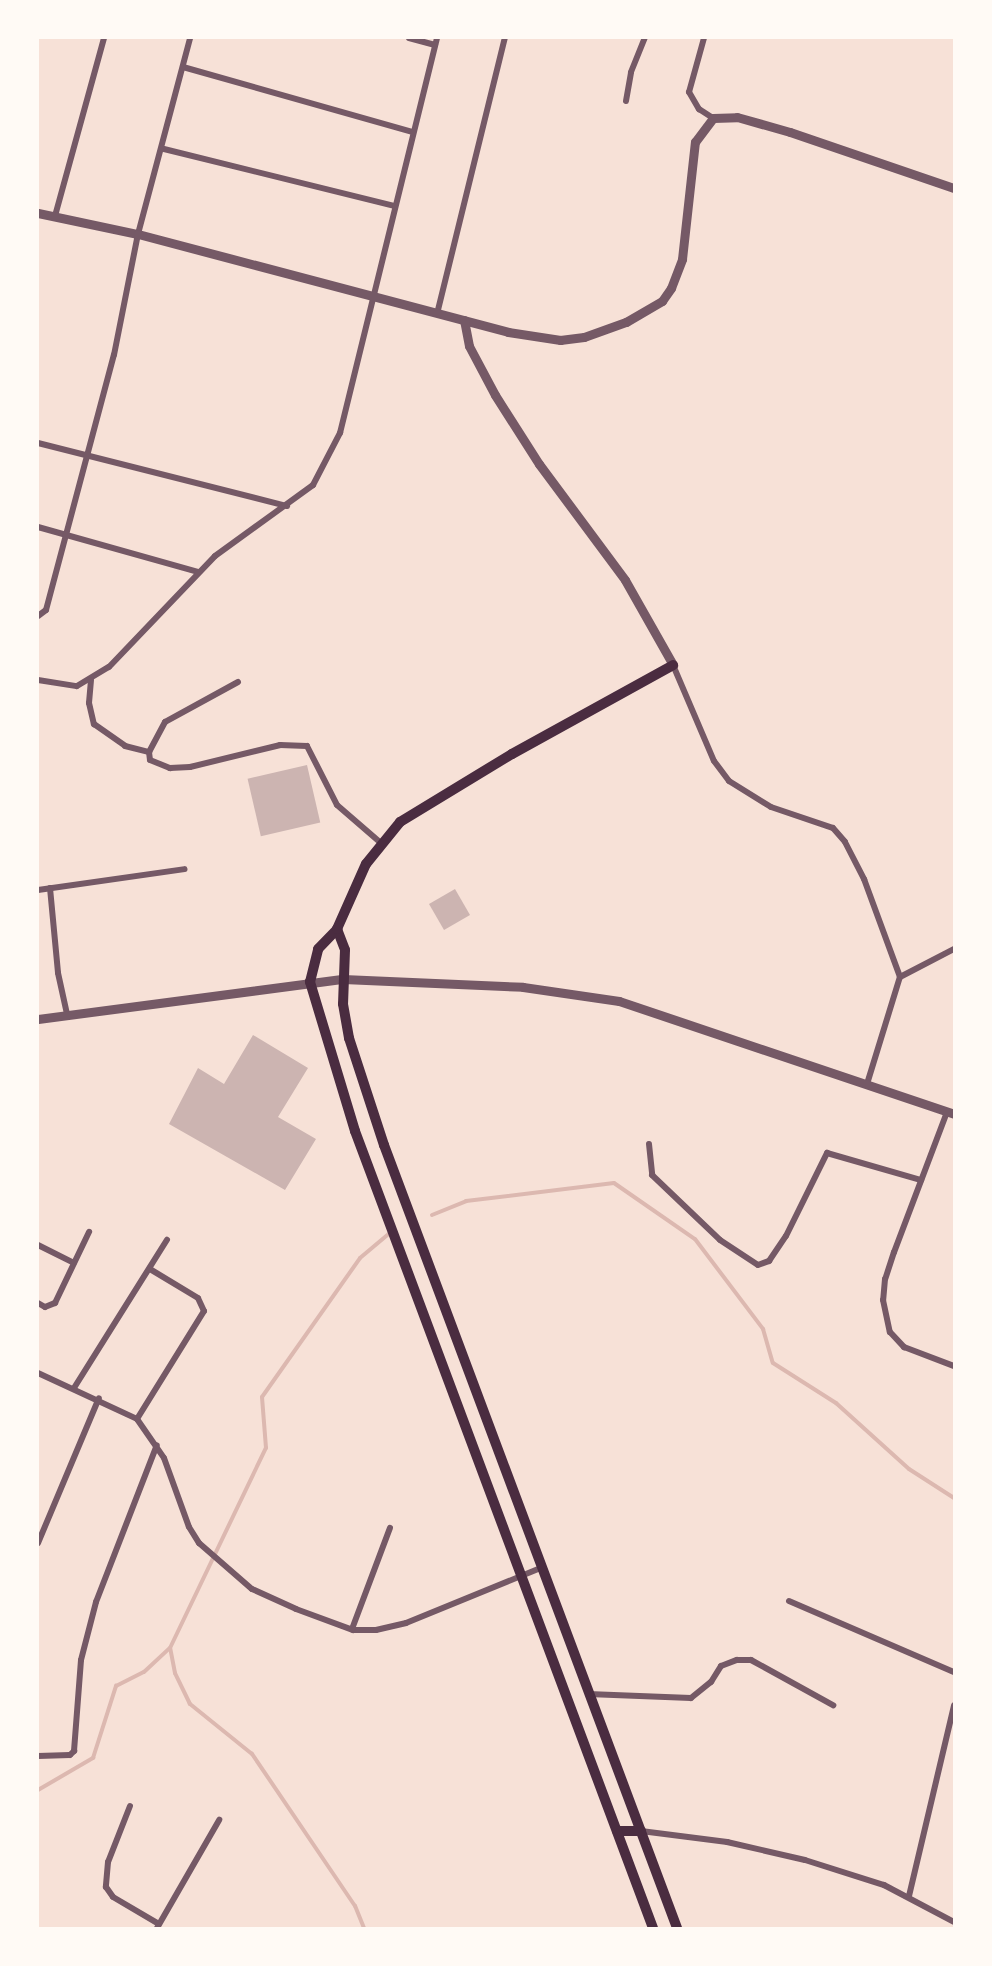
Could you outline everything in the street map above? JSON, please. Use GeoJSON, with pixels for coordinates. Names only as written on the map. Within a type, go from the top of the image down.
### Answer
{"type":"FeatureCollection","features":[{"type":"Feature","properties":{"kind":"main road"},"geometry":{"type":"LineString","coordinates":[[653,1929],[426,1314],[355,1131],[310,982],[318,949],[337,929],[349,895],[381,843],[400,822],[450,790],[673,665]]}},
{"type":"Feature","properties":{"kind":"main road"},"geometry":{"type":"LineString","coordinates":[[337,929],[345,950],[343,979],[349,1038],[443,1306],[677,1929]]}},
{"type":"Feature","properties":{"kind":"main road"},"geometry":{"type":"LineString","coordinates":[[426,1314],[443,1306]]}},
{"type":"Feature","properties":{"kind":"main road"},"geometry":{"type":"LineString","coordinates":[[617,1831],[641,1831]]}},
{"type":"Feature","properties":{"kind":"street"},"geometry":{"type":"LineString","coordinates":[[55,216],[104,38]]}},
{"type":"Feature","properties":{"kind":"street"},"geometry":{"type":"LineString","coordinates":[[38,616],[46,610],[84,456],[114,355],[138,234],[164,148],[190,38]]}},
{"type":"Feature","properties":{"kind":"street"},"geometry":{"type":"LineString","coordinates":[[38,680],[77,686],[91,680],[140,638],[215,556],[313,484],[337,440],[371,294],[436,41],[409,38]]}},
{"type":"Feature","properties":{"kind":"street"},"geometry":{"type":"LineString","coordinates":[[436,315],[506,38]]}},
{"type":"Feature","properties":{"kind":"street"},"geometry":{"type":"LineString","coordinates":[[626,100],[631,72],[645,38]]}},
{"type":"Feature","properties":{"kind":"street"},"geometry":{"type":"LineString","coordinates":[[704,38],[688,92],[699,109],[713,118],[737,117],[790,132],[954,188]]}},
{"type":"Feature","properties":{"kind":"street"},"geometry":{"type":"LineString","coordinates":[[183,67],[413,132]]}},
{"type":"Feature","properties":{"kind":"street"},"geometry":{"type":"LineString","coordinates":[[38,213],[138,234],[371,294],[436,315],[508,332],[560,340],[611,329],[662,301],[682,259],[694,142],[713,118]]}},
{"type":"Feature","properties":{"kind":"street"},"geometry":{"type":"LineString","coordinates":[[164,148],[395,206]]}},
{"type":"Feature","properties":{"kind":"street"},"geometry":{"type":"LineString","coordinates":[[464,320],[469,346],[495,395],[539,464],[626,580],[673,665],[714,761],[729,781],[771,807],[833,828],[845,842],[864,879],[900,977],[867,1084]]}},
{"type":"Feature","properties":{"kind":"street"},"geometry":{"type":"LineString","coordinates":[[38,443],[286,506]]}},
{"type":"Feature","properties":{"kind":"street"},"geometry":{"type":"LineString","coordinates":[[38,527],[198,572]]}},
{"type":"Feature","properties":{"kind":"street"},"geometry":{"type":"LineString","coordinates":[[91,680],[89,704],[94,724],[125,746],[149,752]]}},
{"type":"Feature","properties":{"kind":"street"},"geometry":{"type":"LineString","coordinates":[[238,682],[173,716],[149,752],[150,760],[170,768],[280,745],[307,746],[337,805],[381,843]]}},
{"type":"Feature","properties":{"kind":"street"},"geometry":{"type":"LineString","coordinates":[[38,890],[185,869]]}},
{"type":"Feature","properties":{"kind":"street"},"geometry":{"type":"LineString","coordinates":[[50,888],[58,973],[67,1014]]}},
{"type":"Feature","properties":{"kind":"street"},"geometry":{"type":"LineString","coordinates":[[900,977],[954,949]]}},
{"type":"Feature","properties":{"kind":"street"},"geometry":{"type":"LineString","coordinates":[[38,1018],[343,979],[446,981],[595,996],[951,1113],[921,1180],[885,1279],[885,1317],[890,1332],[904,1347],[954,1366]]}},
{"type":"Feature","properties":{"kind":"street"},"geometry":{"type":"LineString","coordinates":[[649,1144],[652,1175],[720,1240],[758,1265],[769,1261],[786,1236],[827,1153],[921,1180]]}},
{"type":"Feature","properties":{"kind":"street"},"geometry":{"type":"LineString","coordinates":[[38,1303],[45,1306],[55,1303],[89,1232]]}},
{"type":"Feature","properties":{"kind":"street"},"geometry":{"type":"LineString","coordinates":[[74,1389],[167,1240]]}},
{"type":"Feature","properties":{"kind":"street"},"geometry":{"type":"LineString","coordinates":[[38,1245],[74,1263]]}},
{"type":"Feature","properties":{"kind":"street"},"geometry":{"type":"LineString","coordinates":[[137,1419],[204,1311],[198,1298],[150,1269]]}},
{"type":"Feature","properties":{"kind":"street"},"geometry":{"type":"LineString","coordinates":[[38,1373],[99,1398],[137,1419],[157,1445],[189,1527],[199,1543],[224,1567],[265,1596],[352,1629],[376,1630],[405,1623],[541,1568]]}},
{"type":"Feature","properties":{"kind":"street"},"geometry":{"type":"LineString","coordinates":[[38,1543],[99,1398]]}},
{"type":"Feature","properties":{"kind":"street"},"geometry":{"type":"LineString","coordinates":[[38,1756],[70,1755],[74,1751],[81,1660],[96,1602],[157,1445]]}},
{"type":"Feature","properties":{"kind":"street"},"geometry":{"type":"LineString","coordinates":[[352,1629],[390,1528]]}},
{"type":"Feature","properties":{"kind":"street"},"geometry":{"type":"LineString","coordinates":[[789,1601],[954,1672]]}},
{"type":"Feature","properties":{"kind":"street"},"geometry":{"type":"LineString","coordinates":[[588,1694],[691,1698],[701,1693],[721,1666],[737,1659],[751,1660],[833,1705]]}},
{"type":"Feature","properties":{"kind":"street"},"geometry":{"type":"LineString","coordinates":[[909,1896],[954,1705]]}},
{"type":"Feature","properties":{"kind":"street"},"geometry":{"type":"LineString","coordinates":[[130,1806],[108,1862],[106,1887],[113,1897],[158,1927],[219,1820]]}},
{"type":"Feature","properties":{"kind":"street"},"geometry":{"type":"LineString","coordinates":[[641,1831],[728,1842],[805,1860],[909,1896],[954,1922]]}},
{"type":"Feature","properties":{"kind":"building"},"geometry":{"type":"Polygon","coordinates":[[[307,765],[320,822],[261,836],[248,779],[307,765]]]}},
{"type":"Feature","properties":{"kind":"building"},"geometry":{"type":"Polygon","coordinates":[[[455,889],[470,915],[444,930],[429,904],[455,889]]]}},
{"type":"Feature","properties":{"kind":"building"},"geometry":{"type":"Polygon","coordinates":[[[253,1035],[308,1068],[278,1117],[316,1139],[285,1190],[169,1124],[198,1068],[224,1084],[253,1035]]]}},
{"type":"Feature","properties":{"kind":"waterway"},"geometry":{"type":"LineString","coordinates":[[432,1215],[466,1201],[614,1183],[695,1239],[763,1329],[773,1363],[836,1403],[909,1469],[954,1498]]}},
{"type":"Feature","properties":{"kind":"waterway"},"geometry":{"type":"LineString","coordinates":[[364,1928],[355,1906],[252,1754],[190,1704],[175,1673],[170,1648],[266,1448],[262,1397],[360,1258],[391,1232]]}},
{"type":"Feature","properties":{"kind":"waterway"},"geometry":{"type":"LineString","coordinates":[[38,1790],[93,1758],[116,1686],[144,1672],[170,1648]]}}]}
